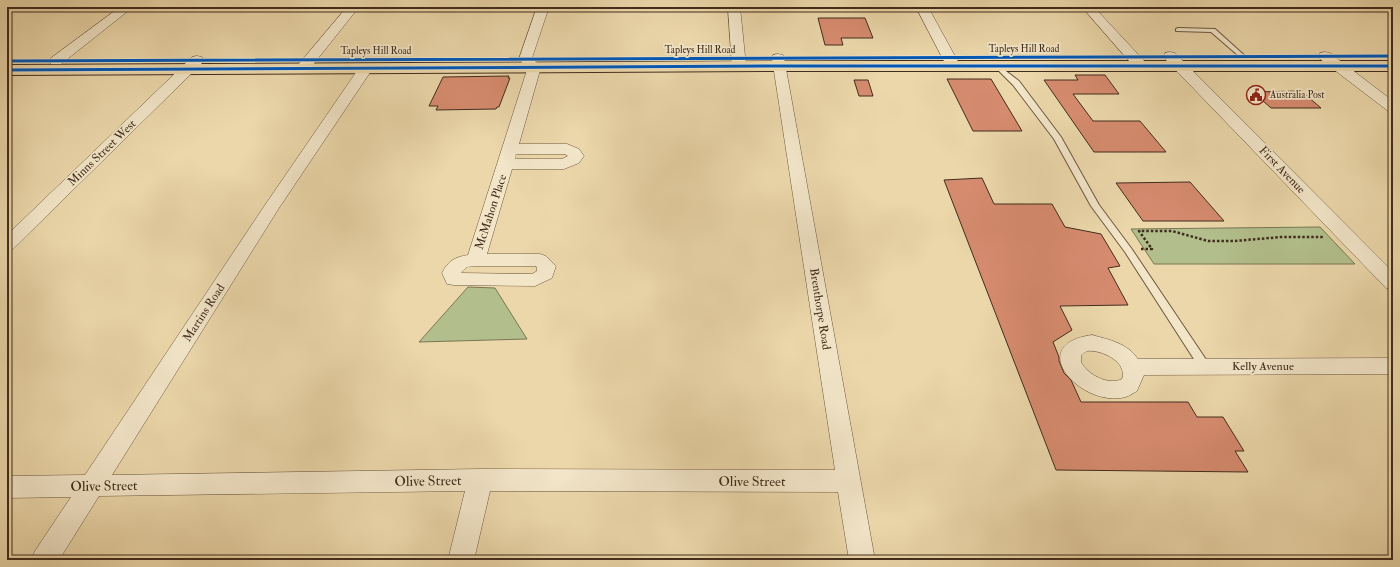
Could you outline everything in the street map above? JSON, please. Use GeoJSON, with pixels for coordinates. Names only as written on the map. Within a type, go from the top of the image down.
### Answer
{"type":"FeatureCollection","features":[{"type":"Feature","properties":{"kind":"main road","name":"Tapleys Hill Road"},"geometry":{"type":"LineString","coordinates":[[951,62],[998,67],[1175,61],[1242,56],[1393,56]]}},
{"type":"Feature","properties":{"kind":"main road","name":"Tapleys Hill Road"},"geometry":{"type":"LineString","coordinates":[[7,61],[192,65]]}},
{"type":"Feature","properties":{"kind":"main road","name":"Tapleys Hill Road"},"geometry":{"type":"LineString","coordinates":[[1175,61],[1337,66],[1393,66]]}},
{"type":"Feature","properties":{"kind":"main road","name":"Tapleys Hill Road"},"geometry":{"type":"LineString","coordinates":[[7,70],[192,65],[307,64],[1138,62]]}},
{"type":"Feature","properties":{"kind":"main road","name":"Tapleys Hill Road"},"geometry":{"type":"LineString","coordinates":[[307,64],[366,68],[529,63]]}},
{"type":"Feature","properties":{"kind":"street"},"geometry":{"type":"LineString","coordinates":[[56,61],[127,7]]}},
{"type":"Feature","properties":{"kind":"street"},"geometry":{"type":"LineString","coordinates":[[307,64],[353,7]]}},
{"type":"Feature","properties":{"kind":"street","name":"McMahon Place"},"geometry":{"type":"LineString","coordinates":[[476,260],[508,156],[543,7]]}},
{"type":"Feature","properties":{"kind":"street"},"geometry":{"type":"LineString","coordinates":[[734,7],[739,62]]}},
{"type":"Feature","properties":{"kind":"street"},"geometry":{"type":"LineString","coordinates":[[922,7],[951,62]]}},
{"type":"Feature","properties":{"kind":"street"},"geometry":{"type":"LineString","coordinates":[[1088,7],[1138,62]]}},
{"type":"Feature","properties":{"kind":"street"},"geometry":{"type":"LineString","coordinates":[[1325,56],[1393,108]]}},
{"type":"Feature","properties":{"kind":"street","name":"First Avenue"},"geometry":{"type":"LineString","coordinates":[[1175,61],[1349,238],[1387,270],[1393,283]]}},
{"type":"Feature","properties":{"kind":"street","name":"Brenthorpe Road"},"geometry":{"type":"LineString","coordinates":[[779,62],[862,560]]}},
{"type":"Feature","properties":{"kind":"street","name":"Minns Street West"},"geometry":{"type":"LineString","coordinates":[[7,245],[192,65]]}},
{"type":"Feature","properties":{"kind":"street","name":"Martins Road"},"geometry":{"type":"LineString","coordinates":[[44,560],[271,208],[366,68]]}},
{"type":"Feature","properties":{"kind":"street","name":"Kelly Avenue"},"geometry":{"type":"LineString","coordinates":[[1133,367],[1393,366]]}},
{"type":"Feature","properties":{"kind":"street"},"geometry":{"type":"LineString","coordinates":[[461,560],[480,480]]}},
{"type":"Feature","properties":{"kind":"street","name":"Olive Street"},"geometry":{"type":"LineString","coordinates":[[7,487],[480,480],[849,481]]}},
{"type":"Feature","properties":{"kind":"lane"},"geometry":{"type":"LineString","coordinates":[[1178,30],[1213,30],[1242,56]]}},
{"type":"Feature","properties":{"kind":"lane"},"geometry":{"type":"LineString","coordinates":[[998,67],[1016,83],[1058,139],[1095,206],[1128,250],[1205,367]]}},
{"type":"Feature","properties":{"kind":"path"},"geometry":{"type":"LineString","coordinates":[[1128,250],[1152,249],[1139,231],[1172,231],[1208,241],[1235,241],[1281,237],[1349,238]]}},
{"type":"Feature","properties":{"kind":"green space"},"geometry":{"type":"Polygon","coordinates":[[[1320,227],[1355,264],[1154,264],[1131,229],[1320,227]]]}},
{"type":"Feature","properties":{"kind":"green space"},"geometry":{"type":"Polygon","coordinates":[[[468,287],[495,288],[527,339],[419,342],[468,287]]]}},
{"type":"Feature","properties":{"kind":"building"},"geometry":{"type":"Polygon","coordinates":[[[818,18],[865,18],[873,38],[841,38],[843,45],[825,45],[818,18]]]}},
{"type":"Feature","properties":{"kind":"building"},"geometry":{"type":"Polygon","coordinates":[[[1075,75],[1105,75],[1119,94],[1073,94],[1093,121],[1140,121],[1166,152],[1094,152],[1044,80],[1078,80],[1075,75]]]}},
{"type":"Feature","properties":{"kind":"building"},"geometry":{"type":"Polygon","coordinates":[[[509,76],[508,78],[510,78],[499,107],[496,109],[436,110],[438,106],[429,106],[443,77],[509,76]]]}},
{"type":"Feature","properties":{"kind":"building"},"geometry":{"type":"Polygon","coordinates":[[[947,79],[991,79],[1022,131],[973,131],[947,79]]]}},
{"type":"Feature","properties":{"kind":"building"},"geometry":{"type":"Polygon","coordinates":[[[854,80],[868,80],[873,96],[859,96],[854,80]]]}},
{"type":"Feature","properties":{"kind":"building"},"geometry":{"type":"Polygon","coordinates":[[[1301,91],[1321,108],[1271,108],[1253,92],[1301,91]]]}},
{"type":"Feature","properties":{"kind":"building"},"geometry":{"type":"Polygon","coordinates":[[[982,178],[994,204],[1052,204],[1065,227],[1101,234],[1120,266],[1108,268],[1128,305],[1060,306],[1072,330],[1053,342],[1064,373],[1071,380],[1081,402],[1188,402],[1197,417],[1223,417],[1244,451],[1235,451],[1248,472],[1056,470],[944,180],[982,178]]]}},
{"type":"Feature","properties":{"kind":"building"},"geometry":{"type":"Polygon","coordinates":[[[1190,182],[1224,221],[1143,221],[1116,183],[1190,182]]]}},
{"type":"Feature","properties":{"kind":"cycle path"},"geometry":{"type":"LineString","coordinates":[[7,61],[1393,56]]}},
{"type":"Feature","properties":{"kind":"cycle path"},"geometry":{"type":"LineString","coordinates":[[7,70],[780,66],[1393,66]]}},
{"type":"Feature","properties":{"kind":"place","name":"Australia Post"},"geometry":{"type":"Point","coordinates":[1256,95]}}]}
